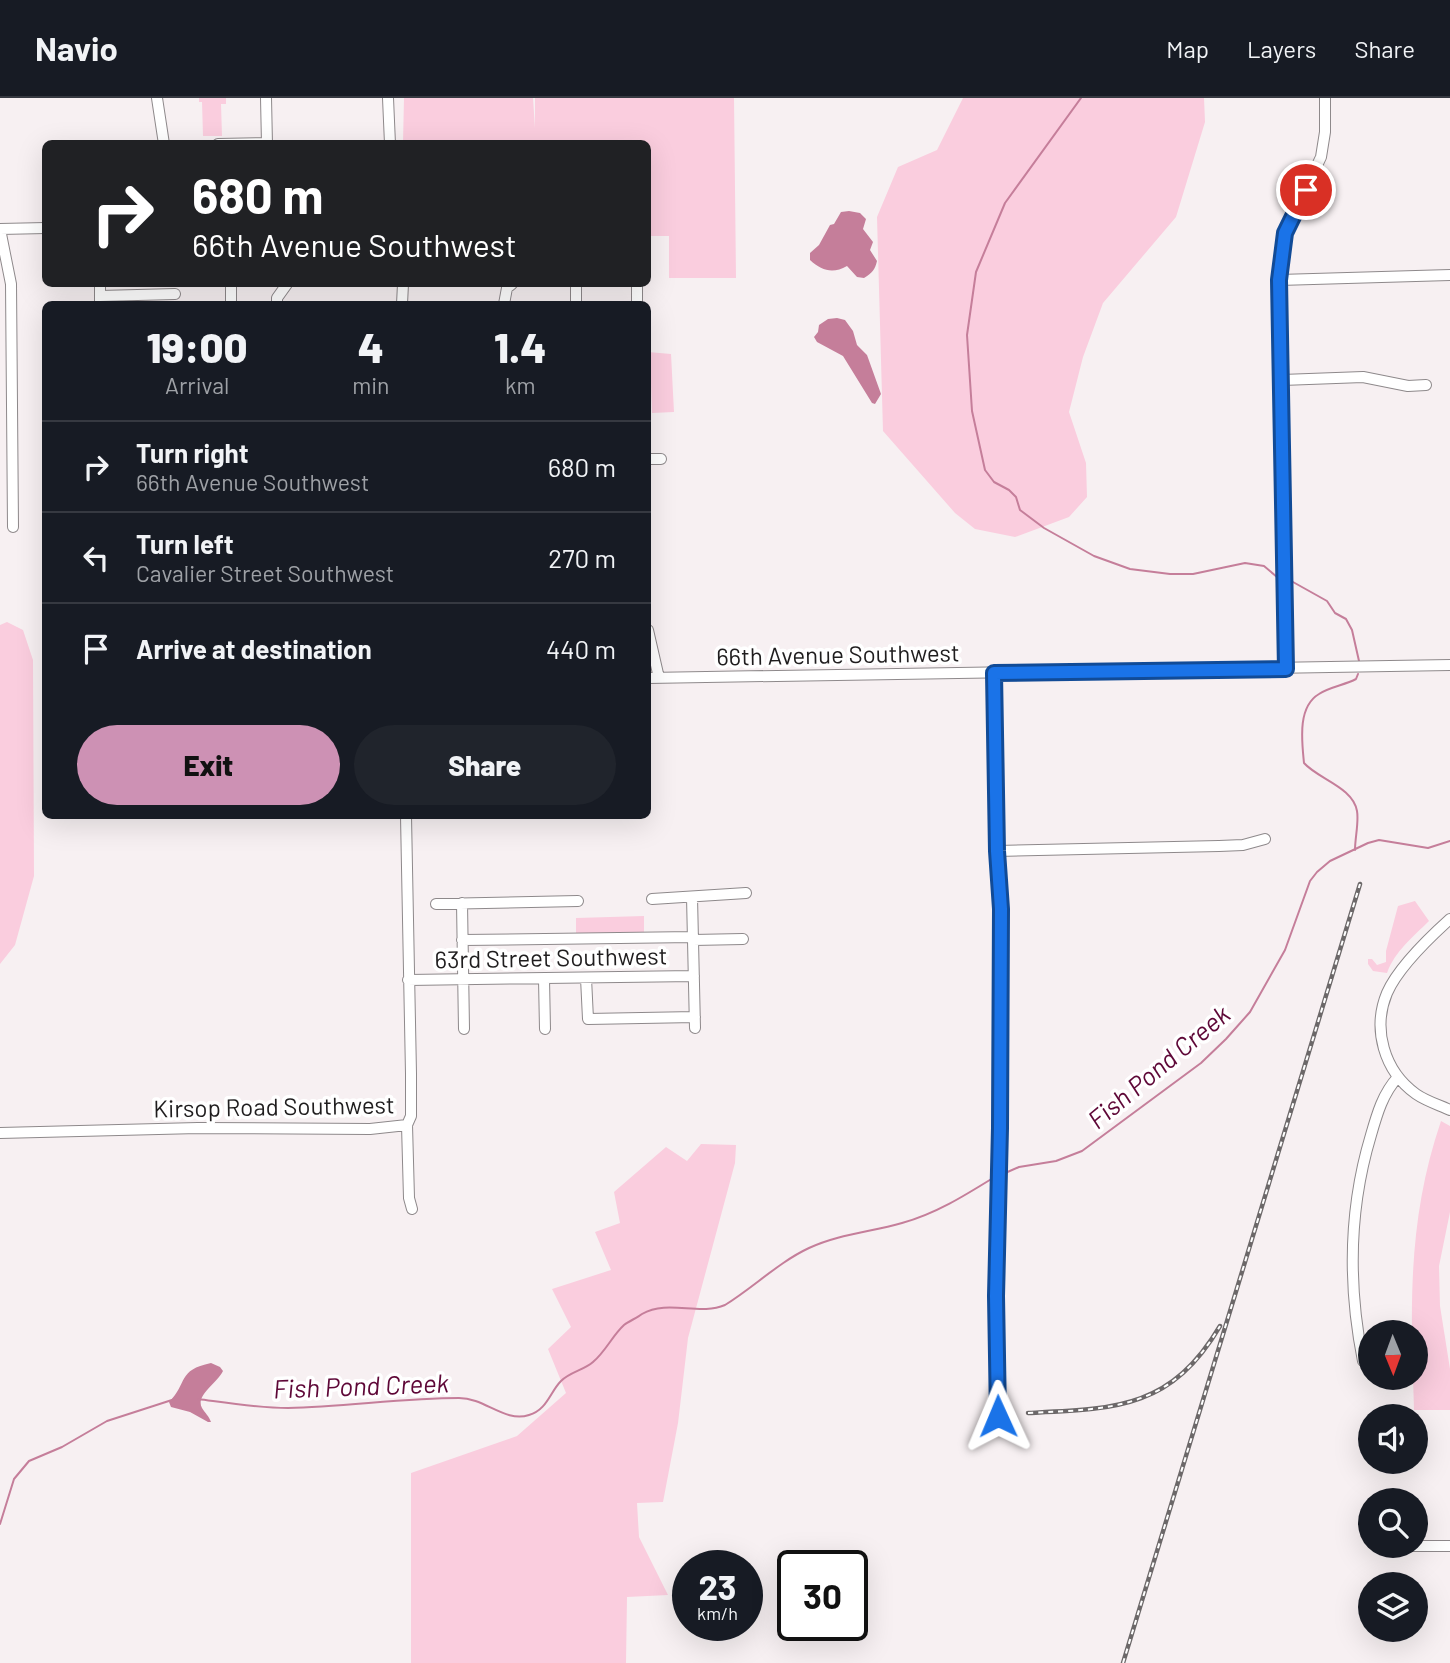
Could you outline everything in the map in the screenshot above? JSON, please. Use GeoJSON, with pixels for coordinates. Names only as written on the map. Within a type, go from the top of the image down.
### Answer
{"type":"FeatureCollection","features":[{"type":"Feature","properties":{"kind":"street"},"geometry":{"type":"LineString","coordinates":[[157,98],[163,140]]}},
{"type":"Feature","properties":{"kind":"street"},"geometry":{"type":"LineString","coordinates":[[266,98],[267,140]]}},
{"type":"Feature","properties":{"kind":"street"},"geometry":{"type":"LineString","coordinates":[[388,98],[390,140]]}},
{"type":"Feature","properties":{"kind":"street"},"geometry":{"type":"LineString","coordinates":[[1286,669],[1279,280],[1285,233],[1321,157],[1325,132],[1325,98]]}},
{"type":"Feature","properties":{"kind":"street"},"geometry":{"type":"LineString","coordinates":[[13,527],[11,284],[0,229],[42,228]]}},
{"type":"Feature","properties":{"kind":"street"},"geometry":{"type":"LineString","coordinates":[[1279,280],[1450,275]]}},
{"type":"Feature","properties":{"kind":"street"},"geometry":{"type":"LineString","coordinates":[[100,300],[175,294]]}},
{"type":"Feature","properties":{"kind":"street"},"geometry":{"type":"LineString","coordinates":[[1282,380],[1363,377],[1408,386],[1426,385]]}},
{"type":"Feature","properties":{"kind":"street"},"geometry":{"type":"LineString","coordinates":[[651,459],[661,459]]}},
{"type":"Feature","properties":{"kind":"street"},"geometry":{"type":"LineString","coordinates":[[651,659],[653,678]]}},
{"type":"Feature","properties":{"kind":"street","name":"66th Avenue Southwest"},"geometry":{"type":"LineString","coordinates":[[653,678],[1450,665]]}},
{"type":"Feature","properties":{"kind":"street"},"geometry":{"type":"LineString","coordinates":[[994,673],[997,851],[1001,909],[996,1283],[998,1416]]}},
{"type":"Feature","properties":{"kind":"street","name":"Kirsop Road Southwest"},"geometry":{"type":"LineString","coordinates":[[0,1133],[195,1128],[370,1129],[407,1125],[411,1116],[406,819]]}},
{"type":"Feature","properties":{"kind":"street"},"geometry":{"type":"LineString","coordinates":[[997,851],[1219,846],[1249,844],[1265,839]]}},
{"type":"Feature","properties":{"kind":"street"},"geometry":{"type":"LineString","coordinates":[[652,899],[746,893]]}},
{"type":"Feature","properties":{"kind":"street"},"geometry":{"type":"LineString","coordinates":[[586,978],[588,1019],[695,1023],[692,897]]}},
{"type":"Feature","properties":{"kind":"street"},"geometry":{"type":"LineString","coordinates":[[436,904],[578,901]]}},
{"type":"Feature","properties":{"kind":"street"},"geometry":{"type":"LineString","coordinates":[[462,903],[464,1029]]}},
{"type":"Feature","properties":{"kind":"street"},"geometry":{"type":"LineString","coordinates":[[1450,919],[1400,973],[1387,994],[1381,1017],[1381,1032],[1387,1059],[1398,1077],[1420,1097],[1450,1110]]}},
{"type":"Feature","properties":{"kind":"street"},"geometry":{"type":"LineString","coordinates":[[462,940],[743,939]]}},
{"type":"Feature","properties":{"kind":"street","name":"63rd Street Southwest"},"geometry":{"type":"LineString","coordinates":[[408,980],[694,976]]}},
{"type":"Feature","properties":{"kind":"street"},"geometry":{"type":"LineString","coordinates":[[544,979],[545,1029]]}},
{"type":"Feature","properties":{"kind":"street"},"geometry":{"type":"LineString","coordinates":[[1358,1322],[1353,1284],[1357,1198],[1376,1118],[1387,1092],[1398,1077]]}},
{"type":"Feature","properties":{"kind":"street"},"geometry":{"type":"LineString","coordinates":[[407,1125],[409,1198],[412,1209]]}},
{"type":"Feature","properties":{"kind":"street"},"geometry":{"type":"LineString","coordinates":[[1428,1546],[1450,1546]]}},
{"type":"Feature","properties":{"kind":"shaded area"},"geometry":{"type":"Polygon","coordinates":[[[199,98],[226,98],[226,104],[221,104],[222,136],[203,136],[202,102],[199,102],[199,98]]]}},
{"type":"Feature","properties":{"kind":"shaded area"},"geometry":{"type":"Polygon","coordinates":[[[404,98],[533,98],[535,128],[535,98],[734,98],[736,278],[669,278],[669,236],[651,236],[651,140],[403,140],[404,98]]]}},
{"type":"Feature","properties":{"kind":"shaded area"},"geometry":{"type":"Polygon","coordinates":[[[963,98],[1204,98],[1205,122],[1176,217],[1103,303],[1083,357],[1069,412],[1086,463],[1087,497],[1069,517],[1015,537],[975,529],[955,513],[883,431],[877,217],[898,167],[937,150],[963,98]]]}},
{"type":"Feature","properties":{"kind":"shaded area"},"geometry":{"type":"Polygon","coordinates":[[[841,212],[860,213],[866,219],[863,229],[873,242],[870,250],[877,261],[873,271],[864,278],[857,277],[847,266],[828,270],[810,260],[810,253],[819,245],[830,225],[834,224],[841,212]]]}},
{"type":"Feature","properties":{"kind":"shaded area"},"geometry":{"type":"Polygon","coordinates":[[[828,319],[845,320],[853,331],[857,345],[867,355],[881,394],[875,404],[843,356],[817,342],[814,337],[819,325],[828,319]]]}},
{"type":"Feature","properties":{"kind":"shaded area"},"geometry":{"type":"Polygon","coordinates":[[[651,352],[671,354],[674,412],[652,413],[651,352]]]}},
{"type":"Feature","properties":{"kind":"shaded area"},"geometry":{"type":"Polygon","coordinates":[[[7,622],[23,630],[33,660],[34,876],[15,945],[0,964],[0,625],[7,622]]]}},
{"type":"Feature","properties":{"kind":"shaded area"},"geometry":{"type":"Polygon","coordinates":[[[1415,901],[1429,921],[1400,951],[1387,973],[1373,971],[1368,959],[1372,959],[1377,965],[1386,962],[1386,951],[1398,906],[1415,901]]]}},
{"type":"Feature","properties":{"kind":"shaded area"},"geometry":{"type":"Polygon","coordinates":[[[644,916],[644,932],[576,934],[576,918],[644,916]]]}},
{"type":"Feature","properties":{"kind":"shaded area"},"geometry":{"type":"Polygon","coordinates":[[[1441,1121],[1450,1126],[1450,1212],[1439,1266],[1440,1306],[1450,1369],[1450,1410],[1428,1410],[1428,1404],[1414,1404],[1413,1390],[1428,1390],[1428,1320],[1412,1320],[1412,1305],[1417,1225],[1441,1121]]]}},
{"type":"Feature","properties":{"kind":"shaded area"},"geometry":{"type":"Polygon","coordinates":[[[701,1144],[736,1145],[735,1163],[688,1338],[678,1423],[663,1502],[637,1503],[639,1537],[668,1595],[627,1597],[626,1663],[411,1663],[411,1473],[517,1436],[566,1393],[548,1349],[571,1327],[552,1289],[611,1270],[595,1232],[620,1223],[614,1192],[666,1147],[687,1161],[701,1144]]]}},
{"type":"Feature","properties":{"kind":"shaded area"},"geometry":{"type":"Polygon","coordinates":[[[211,1363],[223,1371],[201,1399],[202,1408],[211,1422],[171,1407],[169,1402],[188,1373],[211,1363]]]}},
{"type":"Feature","properties":{"kind":"waterway"},"geometry":{"type":"LineString","coordinates":[[1081,98],[1005,203],[976,272],[967,335],[972,411],[985,470],[994,482],[1016,497],[1020,510],[1044,528],[1094,556],[1130,569],[1170,574],[1193,574],[1245,563],[1264,566],[1277,577]]}},
{"type":"Feature","properties":{"kind":"waterway"},"geometry":{"type":"LineString","coordinates":[[1293,582],[1327,601],[1335,613],[1346,619],[1352,630],[1359,661]]}},
{"type":"Feature","properties":{"kind":"waterway"},"geometry":{"type":"LineString","coordinates":[[1355,850],[1357,811],[1354,803],[1342,789],[1304,763],[1302,726],[1307,707],[1312,700],[1323,692],[1356,679],[1358,674]]}},
{"type":"Feature","properties":{"kind":"waterway","name":"Fish Pond Creek"},"geometry":{"type":"LineString","coordinates":[[1003,1174],[1019,1167],[1056,1161],[1082,1151],[1201,1063],[1250,1012],[1285,950],[1310,881],[1330,861],[1379,840],[1428,848],[1450,841]]}},
{"type":"Feature","properties":{"kind":"waterway","name":"Fish Pond Creek"},"geometry":{"type":"LineString","coordinates":[[198,1399],[288,1408],[459,1398],[478,1402],[512,1416],[529,1415],[544,1405],[561,1381],[593,1362],[624,1325],[642,1314],[662,1308],[705,1309],[725,1305],[787,1260],[809,1248],[832,1239],[926,1215],[993,1178]]}},
{"type":"Feature","properties":{"kind":"waterway","name":"Fish Pond Creek"},"geometry":{"type":"LineString","coordinates":[[0,1524],[14,1479],[29,1461],[62,1447],[107,1421],[175,1399]]}},
{"type":"Feature","properties":{"kind":"railway"},"geometry":{"type":"LineString","coordinates":[[1123,1663],[1360,884]]}},
{"type":"Feature","properties":{"kind":"railway"},"geometry":{"type":"LineString","coordinates":[[1028,1413],[1114,1406],[1161,1389],[1182,1374],[1220,1326]]}},
{"type":"Feature","properties":{"kind":"route"},"geometry":{"type":"LineString","coordinates":[[998,1416],[996,1296],[1001,909],[997,851],[994,673],[1286,669],[1279,280],[1285,233],[1306,190]]}}]}
